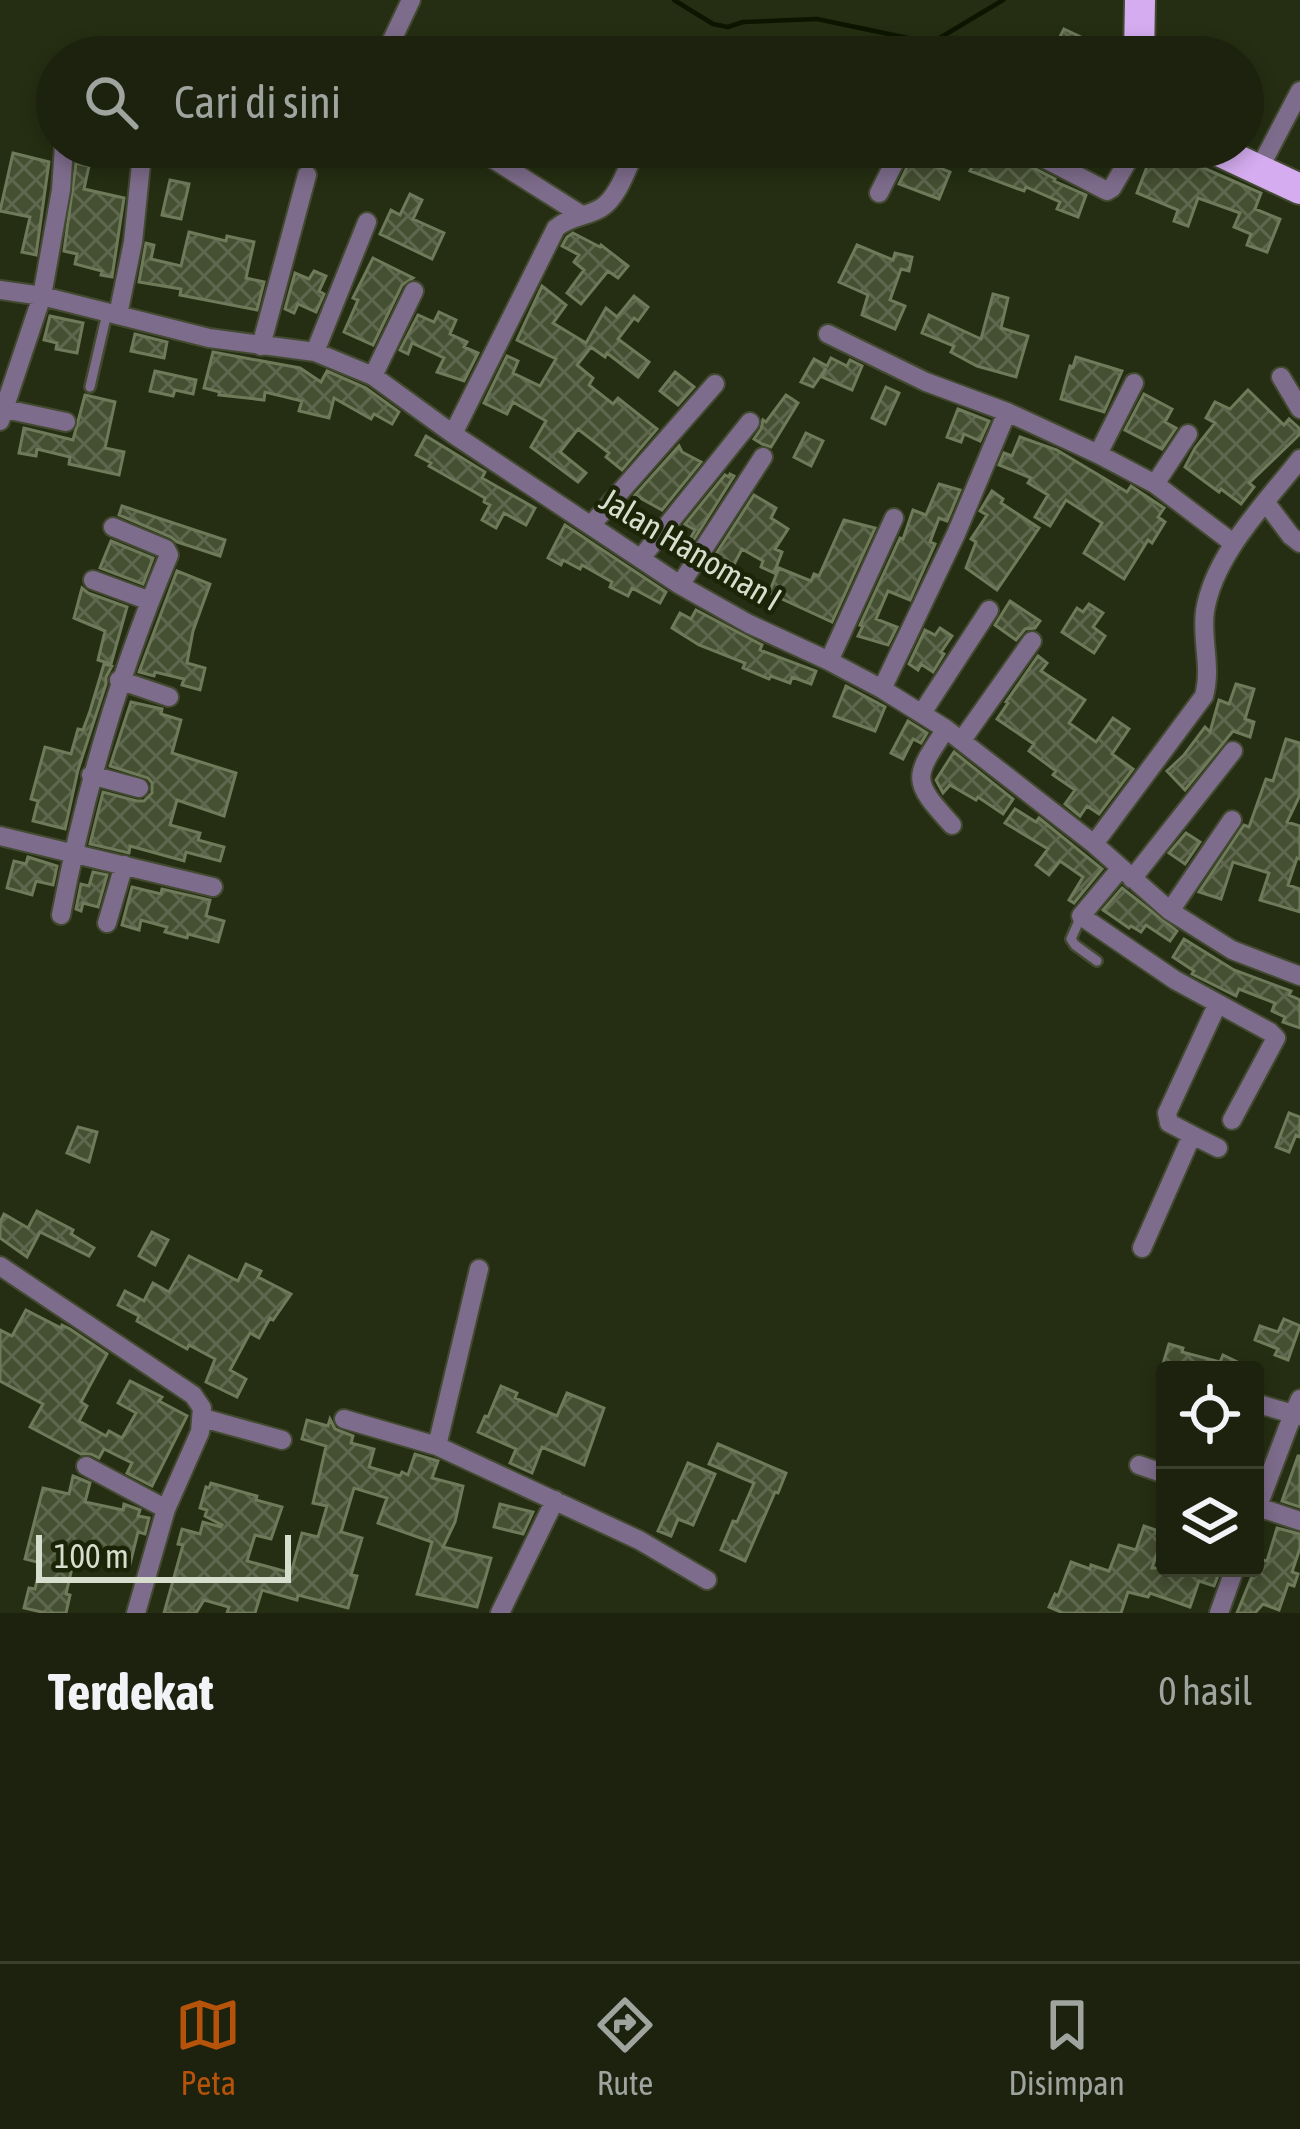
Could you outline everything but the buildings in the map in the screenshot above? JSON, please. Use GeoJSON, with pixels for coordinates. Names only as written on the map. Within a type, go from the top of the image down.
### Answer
{"type":"FeatureCollection","features":[{"type":"Feature","properties":{"kind":"main road"},"geometry":{"type":"LineString","coordinates":[[1139,36],[1140,0]]}},
{"type":"Feature","properties":{"kind":"main road"},"geometry":{"type":"LineString","coordinates":[[1252,168],[1300,189]]}},
{"type":"Feature","properties":{"kind":"street"},"geometry":{"type":"LineString","coordinates":[[394,36],[411,0]]}},
{"type":"Feature","properties":{"kind":"street"},"geometry":{"type":"LineString","coordinates":[[1264,160],[1300,91]]}},
{"type":"Feature","properties":{"kind":"street"},"geometry":{"type":"LineString","coordinates":[[63,168],[42,296],[2,415],[66,422]]}},
{"type":"Feature","properties":{"kind":"street"},"geometry":{"type":"LineString","coordinates":[[113,314],[133,242],[141,168]]}},
{"type":"Feature","properties":{"kind":"street"},"geometry":{"type":"LineString","coordinates":[[507,168],[580,214]]}},
{"type":"Feature","properties":{"kind":"street"},"geometry":{"type":"LineString","coordinates":[[453,434],[556,228],[608,202],[626,168]]}},
{"type":"Feature","properties":{"kind":"street"},"geometry":{"type":"LineString","coordinates":[[879,193],[892,168]]}},
{"type":"Feature","properties":{"kind":"street"},"geometry":{"type":"LineString","coordinates":[[1063,168],[1107,191],[1124,168]]}},
{"type":"Feature","properties":{"kind":"street"},"geometry":{"type":"LineString","coordinates":[[261,346],[307,175]]}},
{"type":"Feature","properties":{"kind":"street"},"geometry":{"type":"LineString","coordinates":[[315,352],[368,222]]}},
{"type":"Feature","properties":{"kind":"street","name":"Jalan Hanoman I"},"geometry":{"type":"LineString","coordinates":[[0,290],[42,296],[190,334],[315,352],[373,376],[680,585],[882,689],[954,734],[1094,844],[1170,911],[1232,950],[1300,976]]}},
{"type":"Feature","properties":{"kind":"street"},"geometry":{"type":"LineString","coordinates":[[373,376],[414,291]]}},
{"type":"Feature","properties":{"kind":"street"},"geometry":{"type":"LineString","coordinates":[[828,334],[926,382],[1007,412],[1098,454],[1155,484],[1233,543]]}},
{"type":"Feature","properties":{"kind":"street"},"geometry":{"type":"LineString","coordinates":[[1281,377],[1300,409]]}},
{"type":"Feature","properties":{"kind":"street"},"geometry":{"type":"LineString","coordinates":[[1098,454],[1134,383]]}},
{"type":"Feature","properties":{"kind":"street"},"geometry":{"type":"LineString","coordinates":[[592,524],[715,384]]}},
{"type":"Feature","properties":{"kind":"street"},"geometry":{"type":"LineString","coordinates":[[882,689],[956,534],[1007,412]]}},
{"type":"Feature","properties":{"kind":"street"},"geometry":{"type":"LineString","coordinates":[[641,558],[750,422]]}},
{"type":"Feature","properties":{"kind":"street"},"geometry":{"type":"LineString","coordinates":[[1155,484],[1188,434]]}},
{"type":"Feature","properties":{"kind":"street"},"geometry":{"type":"LineString","coordinates":[[680,585],[763,458]]}},
{"type":"Feature","properties":{"kind":"street"},"geometry":{"type":"LineString","coordinates":[[1094,844],[1204,696],[1208,682],[1204,624],[1215,576],[1233,543],[1300,459]]}},
{"type":"Feature","properties":{"kind":"street"},"geometry":{"type":"LineString","coordinates":[[1266,503],[1300,543]]}},
{"type":"Feature","properties":{"kind":"street"},"geometry":{"type":"LineString","coordinates":[[829,661],[895,518]]}},
{"type":"Feature","properties":{"kind":"street"},"geometry":{"type":"LineString","coordinates":[[61,914],[91,775],[119,680],[168,551],[113,527]]}},
{"type":"Feature","properties":{"kind":"street"},"geometry":{"type":"LineString","coordinates":[[93,580],[149,601]]}},
{"type":"Feature","properties":{"kind":"street"},"geometry":{"type":"LineString","coordinates":[[922,713],[989,610]]}},
{"type":"Feature","properties":{"kind":"street"},"geometry":{"type":"LineString","coordinates":[[952,825],[931,802],[920,776],[922,765],[1031,641]]}},
{"type":"Feature","properties":{"kind":"street"},"geometry":{"type":"LineString","coordinates":[[119,680],[169,697]]}},
{"type":"Feature","properties":{"kind":"street"},"geometry":{"type":"LineString","coordinates":[[1232,1120],[1276,1038],[1175,980],[1081,916],[1126,874],[1234,751]]}},
{"type":"Feature","properties":{"kind":"street"},"geometry":{"type":"LineString","coordinates":[[91,775],[140,788]]}},
{"type":"Feature","properties":{"kind":"street"},"geometry":{"type":"LineString","coordinates":[[1170,911],[1232,820]]}},
{"type":"Feature","properties":{"kind":"street"},"geometry":{"type":"LineString","coordinates":[[0,836],[213,887]]}},
{"type":"Feature","properties":{"kind":"street"},"geometry":{"type":"LineString","coordinates":[[107,923],[124,865]]}},
{"type":"Feature","properties":{"kind":"street"},"geometry":{"type":"LineString","coordinates":[[1217,1005],[1167,1113],[1169,1123],[1218,1148]]}},
{"type":"Feature","properties":{"kind":"street"},"geometry":{"type":"LineString","coordinates":[[1142,1247],[1192,1135]]}},
{"type":"Feature","properties":{"kind":"street"},"geometry":{"type":"LineString","coordinates":[[0,1265],[193,1395],[202,1408],[192,1454],[166,1509],[136,1613]]}},
{"type":"Feature","properties":{"kind":"street"},"geometry":{"type":"LineString","coordinates":[[437,1446],[479,1269]]}},
{"type":"Feature","properties":{"kind":"street"},"geometry":{"type":"LineString","coordinates":[[1264,1404],[1298,1409],[1264,1490]]}},
{"type":"Feature","properties":{"kind":"street"},"geometry":{"type":"LineString","coordinates":[[203,1418],[282,1439]]}},
{"type":"Feature","properties":{"kind":"street"},"geometry":{"type":"LineString","coordinates":[[344,1419],[437,1446],[639,1540],[707,1580]]}},
{"type":"Feature","properties":{"kind":"street"},"geometry":{"type":"LineString","coordinates":[[1139,1465],[1156,1471]]}},
{"type":"Feature","properties":{"kind":"street"},"geometry":{"type":"LineString","coordinates":[[86,1466],[166,1509]]}},
{"type":"Feature","properties":{"kind":"street"},"geometry":{"type":"LineString","coordinates":[[500,1613],[555,1501]]}},
{"type":"Feature","properties":{"kind":"street"},"geometry":{"type":"LineString","coordinates":[[1264,1511],[1300,1522]]}},
{"type":"Feature","properties":{"kind":"street"},"geometry":{"type":"LineString","coordinates":[[1219,1613],[1232,1577]]}},
{"type":"Feature","properties":{"kind":"lane"},"geometry":{"type":"LineString","coordinates":[[91,387],[113,314]]}},
{"type":"Feature","properties":{"kind":"lane"},"geometry":{"type":"LineString","coordinates":[[1081,916],[1071,939],[1097,961]]}},
{"type":"Feature","properties":{"kind":"waterway"},"geometry":{"type":"LineString","coordinates":[[674,0],[713,24],[728,27],[743,22],[817,19],[898,36]]}},
{"type":"Feature","properties":{"kind":"waterway"},"geometry":{"type":"LineString","coordinates":[[943,36],[1003,0]]}}]}
